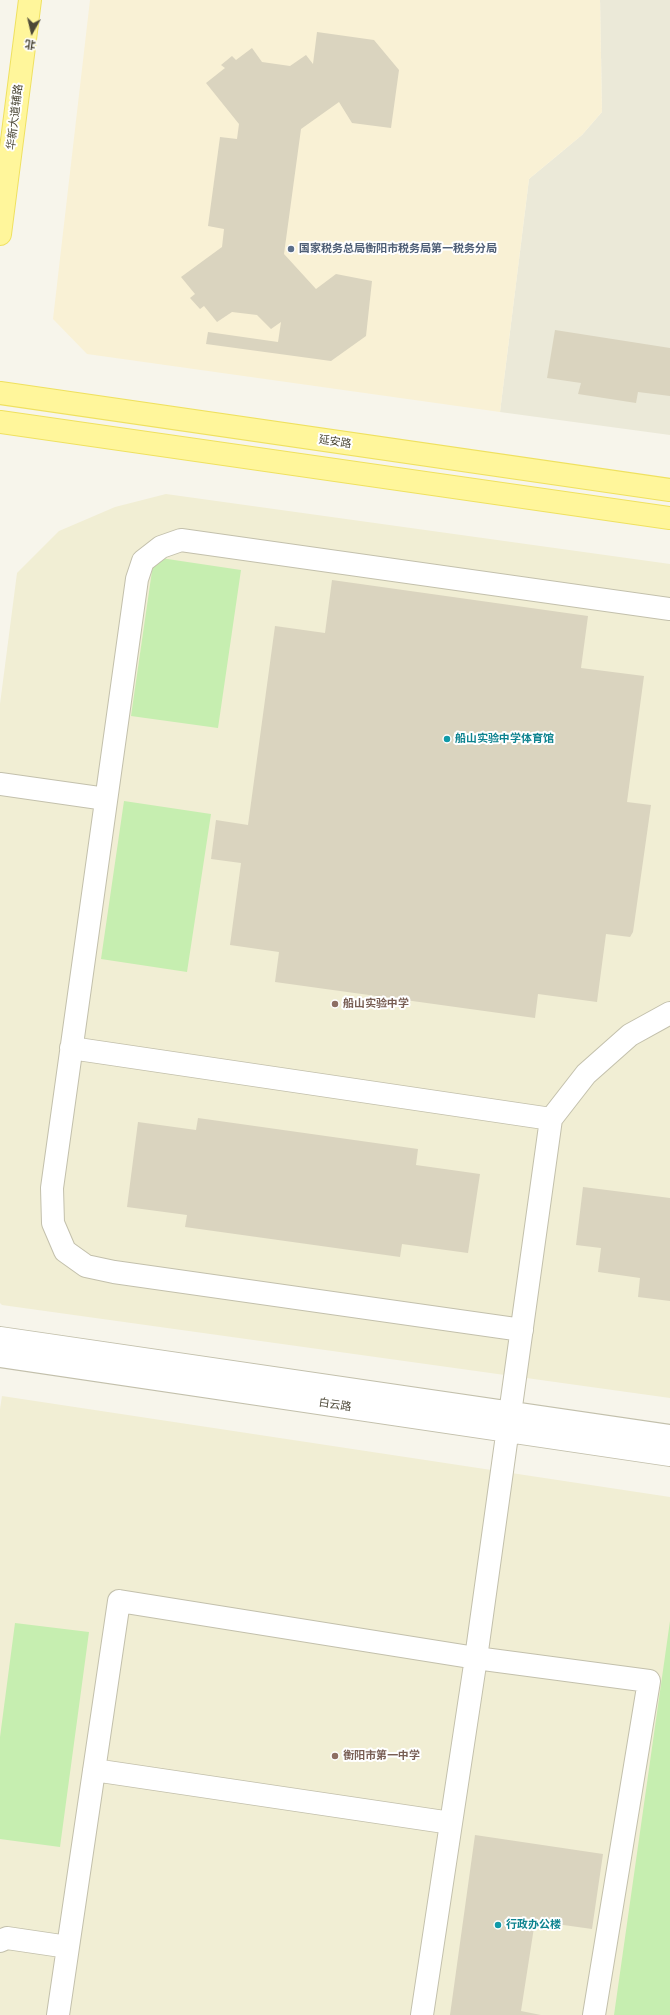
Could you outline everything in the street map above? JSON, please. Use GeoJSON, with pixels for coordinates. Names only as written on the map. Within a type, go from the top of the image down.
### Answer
{"type":"FeatureCollection","features":[{"type":"Feature","properties":{"kind":"main road","name":"华新大道辅路"},"geometry":{"type":"LineString","coordinates":[[0,234],[30,0]]}},
{"type":"Feature","properties":{"kind":"main road","name":"延安路"},"geometry":{"type":"LineString","coordinates":[[0,393],[670,490]]}},
{"type":"Feature","properties":{"kind":"main road"},"geometry":{"type":"LineString","coordinates":[[0,422],[670,518]]}},
{"type":"Feature","properties":{"kind":"street"},"geometry":{"type":"LineString","coordinates":[[522,1330],[114,1272],[86,1266],[65,1251],[53,1223],[52,1188],[137,578],[143,561],[161,547],[181,540],[670,609]]}},
{"type":"Feature","properties":{"kind":"street"},"geometry":{"type":"LineString","coordinates":[[0,784],[106,799]]}},
{"type":"Feature","properties":{"kind":"street"},"geometry":{"type":"LineString","coordinates":[[422,2015],[476,1658],[551,1119],[586,1074],[630,1035],[670,1013]]}},
{"type":"Feature","properties":{"kind":"street"},"geometry":{"type":"LineString","coordinates":[[71,1048],[551,1119]]}},
{"type":"Feature","properties":{"kind":"street","name":"白云路"},"geometry":{"type":"LineString","coordinates":[[0,1338],[509,1422],[670,1455]]}},
{"type":"Feature","properties":{"kind":"street","name":"白云路"},"geometry":{"type":"LineString","coordinates":[[0,1356],[509,1422],[670,1436]]}},
{"type":"Feature","properties":{"kind":"street"},"geometry":{"type":"LineString","coordinates":[[58,2015],[119,1601],[476,1658],[649,1681],[594,2015]]}},
{"type":"Feature","properties":{"kind":"street"},"geometry":{"type":"LineString","coordinates":[[94,1770],[451,1823]]}},
{"type":"Feature","properties":{"kind":"street"},"geometry":{"type":"LineString","coordinates":[[0,1941],[7,1938],[68,1947]]}},
{"type":"Feature","properties":{"kind":"shaded area","name":"国家税务总局衡阳市税务局第一税务分局"},"geometry":{"type":"Polygon","coordinates":[[[90,0],[600,0],[602,112],[582,135],[529,179],[500,412],[87,354],[53,319],[90,0]]]}},
{"type":"Feature","properties":{"kind":"shaded area"},"geometry":{"type":"Polygon","coordinates":[[[600,0],[670,0],[670,435],[500,412],[529,179],[582,135],[602,112],[600,0]]]}},
{"type":"Feature","properties":{"kind":"shaded area","name":"船山实验中学"},"geometry":{"type":"Polygon","coordinates":[[[166,494],[670,564],[670,1398],[2,1305],[0,1303],[0,704],[17,573],[59,531],[115,507],[166,494]]]}},
{"type":"Feature","properties":{"kind":"shaded area","name":"衡阳市第一中学"},"geometry":{"type":"Polygon","coordinates":[[[2,1396],[670,1497],[670,2015],[0,2015],[0,1409],[2,1396]]]}},
{"type":"Feature","properties":{"kind":"green space"},"geometry":{"type":"Polygon","coordinates":[[[154,557],[241,570],[218,728],[131,716],[154,557]]]}},
{"type":"Feature","properties":{"kind":"green space"},"geometry":{"type":"Polygon","coordinates":[[[124,801],[211,814],[187,972],[101,959],[124,801]]]}},
{"type":"Feature","properties":{"kind":"green space"},"geometry":{"type":"Polygon","coordinates":[[[670,1621],[670,2015],[614,2015],[670,1621]]]}},
{"type":"Feature","properties":{"kind":"green space"},"geometry":{"type":"Polygon","coordinates":[[[15,1623],[89,1632],[60,1847],[0,1839],[0,1737],[15,1623]]]}},
{"type":"Feature","properties":{"kind":"building"},"geometry":{"type":"Polygon","coordinates":[[[317,32],[374,40],[399,70],[391,128],[352,123],[339,102],[301,129],[284,254],[316,289],[336,274],[372,281],[366,336],[331,361],[206,344],[208,332],[278,342],[281,322],[271,329],[257,315],[232,312],[217,322],[204,306],[200,309],[190,298],[195,294],[181,277],[222,247],[224,229],[208,226],[220,137],[237,139],[239,124],[206,83],[225,68],[221,65],[232,56],[236,60],[252,48],[262,62],[290,66],[306,55],[313,64],[317,32]]]}},
{"type":"Feature","properties":{"kind":"building"},"geometry":{"type":"Polygon","coordinates":[[[555,330],[670,348],[670,396],[638,392],[636,403],[578,394],[581,383],[547,378],[555,330]]]}},
{"type":"Feature","properties":{"kind":"building","name":"船山实验中学体育馆"},"geometry":{"type":"Polygon","coordinates":[[[332,580],[588,616],[581,668],[644,676],[627,802],[651,805],[633,932],[630,937],[606,934],[597,1002],[538,994],[535,1018],[275,982],[279,952],[230,945],[241,863],[211,859],[216,820],[248,825],[275,626],[325,633],[332,580]]]}},
{"type":"Feature","properties":{"kind":"building"},"geometry":{"type":"Polygon","coordinates":[[[198,1118],[418,1149],[416,1165],[480,1174],[468,1253],[402,1244],[400,1257],[185,1227],[187,1215],[127,1207],[138,1122],[196,1130],[198,1118]]]}},
{"type":"Feature","properties":{"kind":"building"},"geometry":{"type":"Polygon","coordinates":[[[583,1187],[670,1198],[670,1301],[638,1297],[640,1278],[598,1272],[601,1248],[576,1245],[583,1187]]]}},
{"type":"Feature","properties":{"kind":"building","name":"行政办公楼"},"geometry":{"type":"Polygon","coordinates":[[[475,1835],[603,1854],[592,1929],[535,1921],[521,2011],[541,2015],[450,2015],[475,1835]]]}},
{"type":"Feature","properties":{"kind":"place","name":"国家税务总局衡阳市税务局第一税务分局"},"geometry":{"type":"Point","coordinates":[291,249]}},
{"type":"Feature","properties":{"kind":"place","name":"船山实验中学体育馆"},"geometry":{"type":"Point","coordinates":[447,739]}},
{"type":"Feature","properties":{"kind":"place","name":"船山实验中学"},"geometry":{"type":"Point","coordinates":[335,1004]}},
{"type":"Feature","properties":{"kind":"place","name":"衡阳市第一中学"},"geometry":{"type":"Point","coordinates":[335,1756]}},
{"type":"Feature","properties":{"kind":"place","name":"行政办公楼"},"geometry":{"type":"Point","coordinates":[498,1925]}}]}
